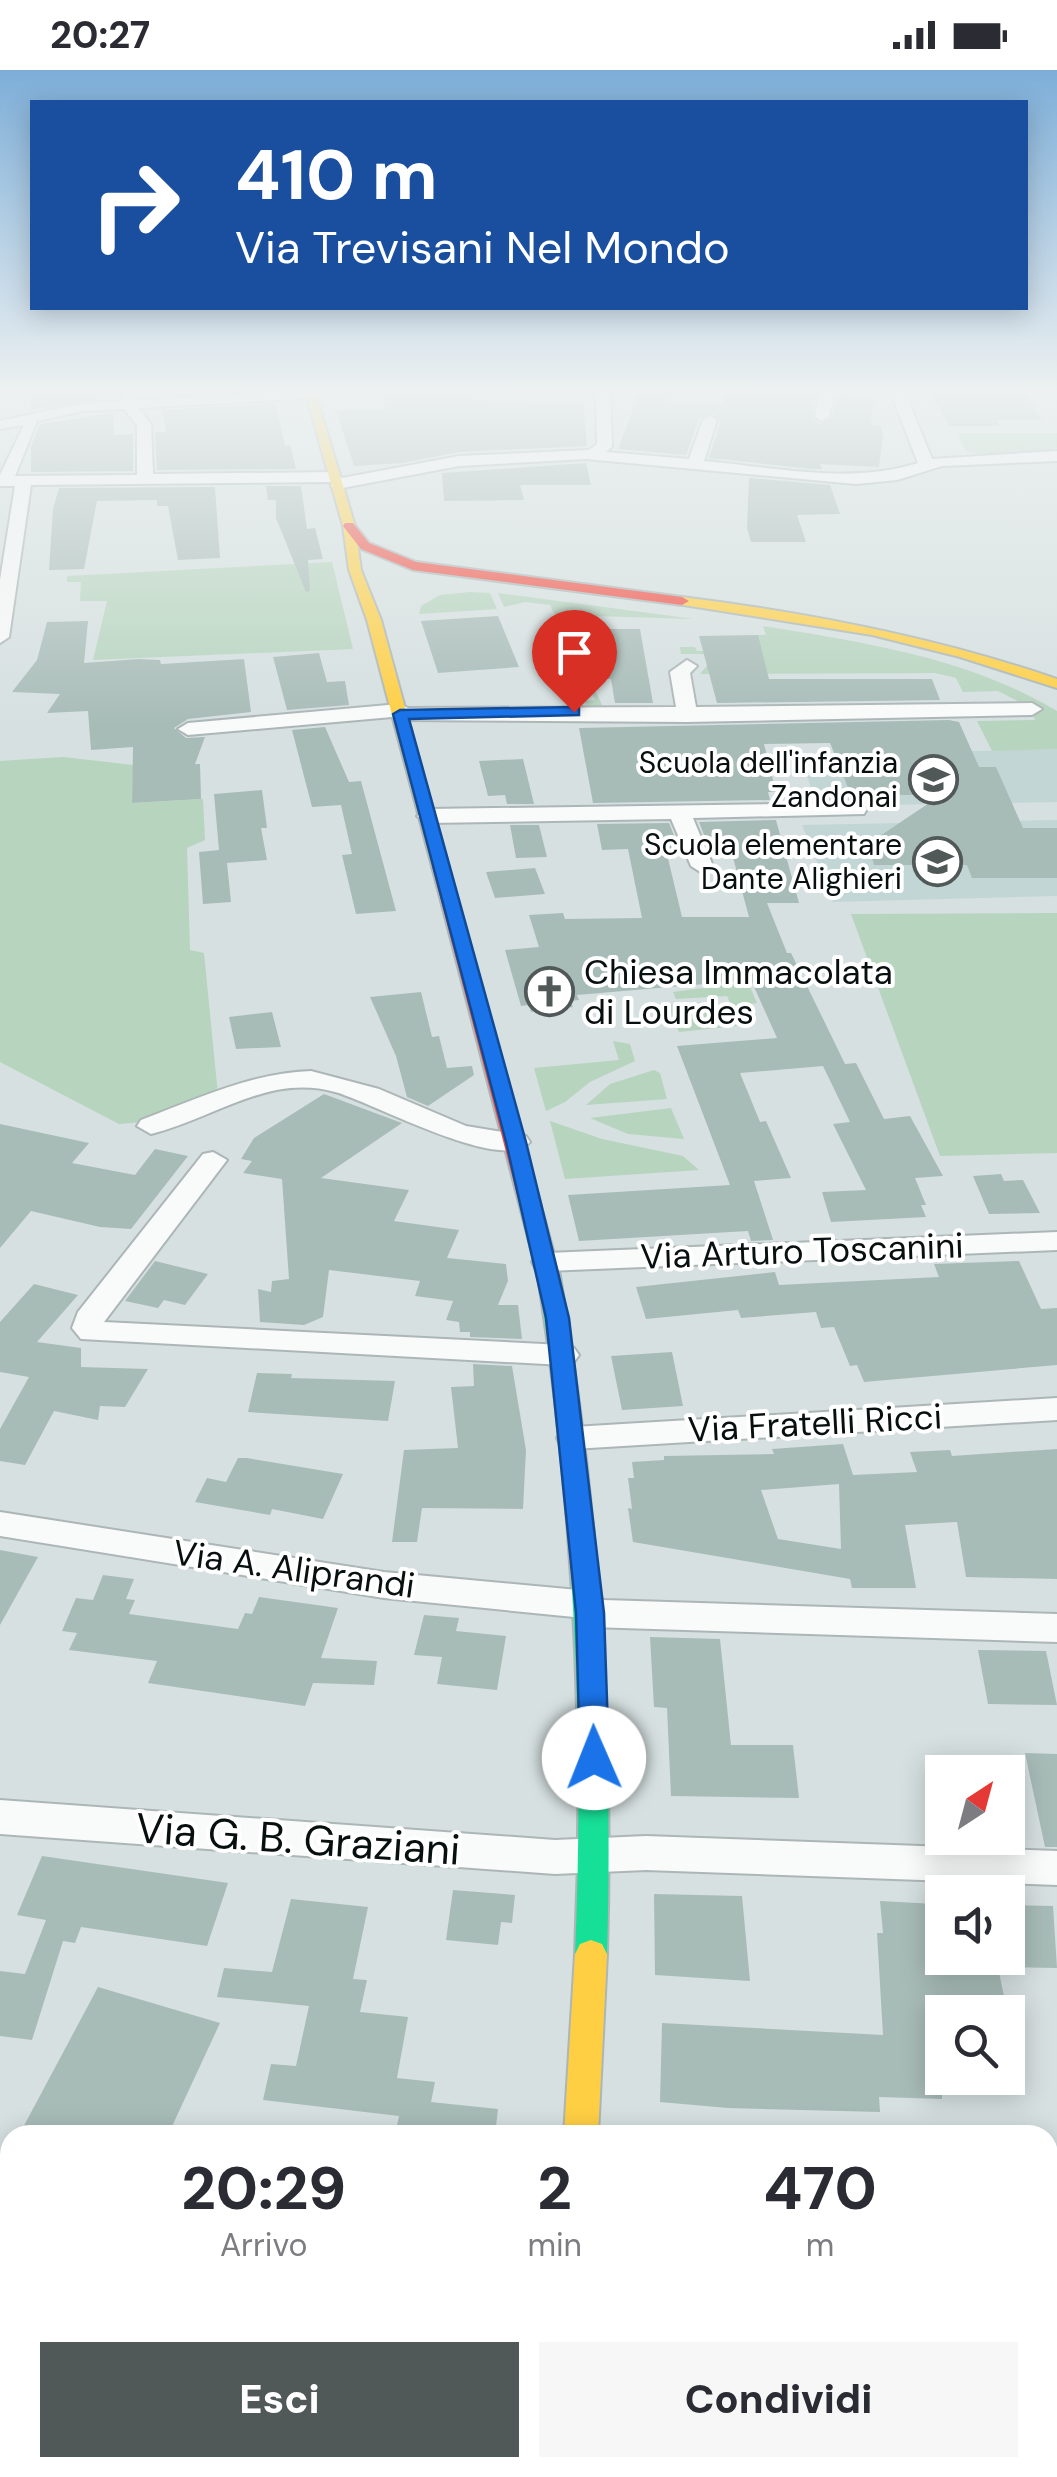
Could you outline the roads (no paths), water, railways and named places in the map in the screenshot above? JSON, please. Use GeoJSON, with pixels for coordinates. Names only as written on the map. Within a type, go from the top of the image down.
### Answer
{"type":"FeatureCollection","features":[{"type":"Feature","properties":{"kind":"street"},"geometry":{"type":"LineString","coordinates":[[0,638],[9,500]]}},
{"type":"Feature","properties":{"kind":"street"},"geometry":{"type":"LineString","coordinates":[[342,500],[350,549],[400,712],[516,1142],[547,1262],[563,1354],[590,1609],[596,1855],[582,2125]]}},
{"type":"Feature","properties":{"kind":"street"},"geometry":{"type":"LineString","coordinates":[[349,526],[403,582]]}},
{"type":"Feature","properties":{"kind":"street"},"geometry":{"type":"LineString","coordinates":[[360,584],[386,572],[403,582],[487,577],[862,625],[950,645],[1057,684]]}},
{"type":"Feature","properties":{"kind":"street"},"geometry":{"type":"LineString","coordinates":[[374,620],[403,582]]}},
{"type":"Feature","properties":{"kind":"street"},"geometry":{"type":"LineString","coordinates":[[686,666],[680,672],[686,716]]}},
{"type":"Feature","properties":{"kind":"street"},"geometry":{"type":"LineString","coordinates":[[188,729],[400,712],[686,716],[1032,709]]}},
{"type":"Feature","properties":{"kind":"street"},"geometry":{"type":"LineString","coordinates":[[428,816],[856,809]]}},
{"type":"Feature","properties":{"kind":"street"},"geometry":{"type":"LineString","coordinates":[[679,811],[702,866]]}},
{"type":"Feature","properties":{"kind":"street"},"geometry":{"type":"LineString","coordinates":[[151,1126],[283,1080],[332,1082],[474,1139],[516,1142]]}},
{"type":"Feature","properties":{"kind":"street"},"geometry":{"type":"LineString","coordinates":[[213,1160],[89,1318],[86,1328],[92,1332],[563,1354]]}},
{"type":"Feature","properties":{"kind":"street","name":"Via Arturo Toscanini"},"geometry":{"type":"LineString","coordinates":[[547,1262],[1057,1241]]}},
{"type":"Feature","properties":{"kind":"street","name":"Via Fratelli Ricci"},"geometry":{"type":"LineString","coordinates":[[573,1438],[1057,1408]]}},
{"type":"Feature","properties":{"kind":"street","name":"Via A. Aliprandi"},"geometry":{"type":"LineString","coordinates":[[0,1524],[384,1585],[590,1609],[1057,1628]]}},
{"type":"Feature","properties":{"kind":"street","name":"Via G. B. Graziani"},"geometry":{"type":"LineString","coordinates":[[0,1817],[556,1858],[646,1852],[1057,1868]]}},
{"type":"Feature","properties":{"kind":"place","name":"Scuola dell'infanzia Zandonai"},"geometry":{"type":"Point","coordinates":[933,779]}},
{"type":"Feature","properties":{"kind":"place","name":"Scuola elementare Dante Alighieri"},"geometry":{"type":"Point","coordinates":[937,861]}},
{"type":"Feature","properties":{"kind":"place","name":"Chiesa Immacolata di Lourdes"},"geometry":{"type":"Point","coordinates":[549,992]}}]}
